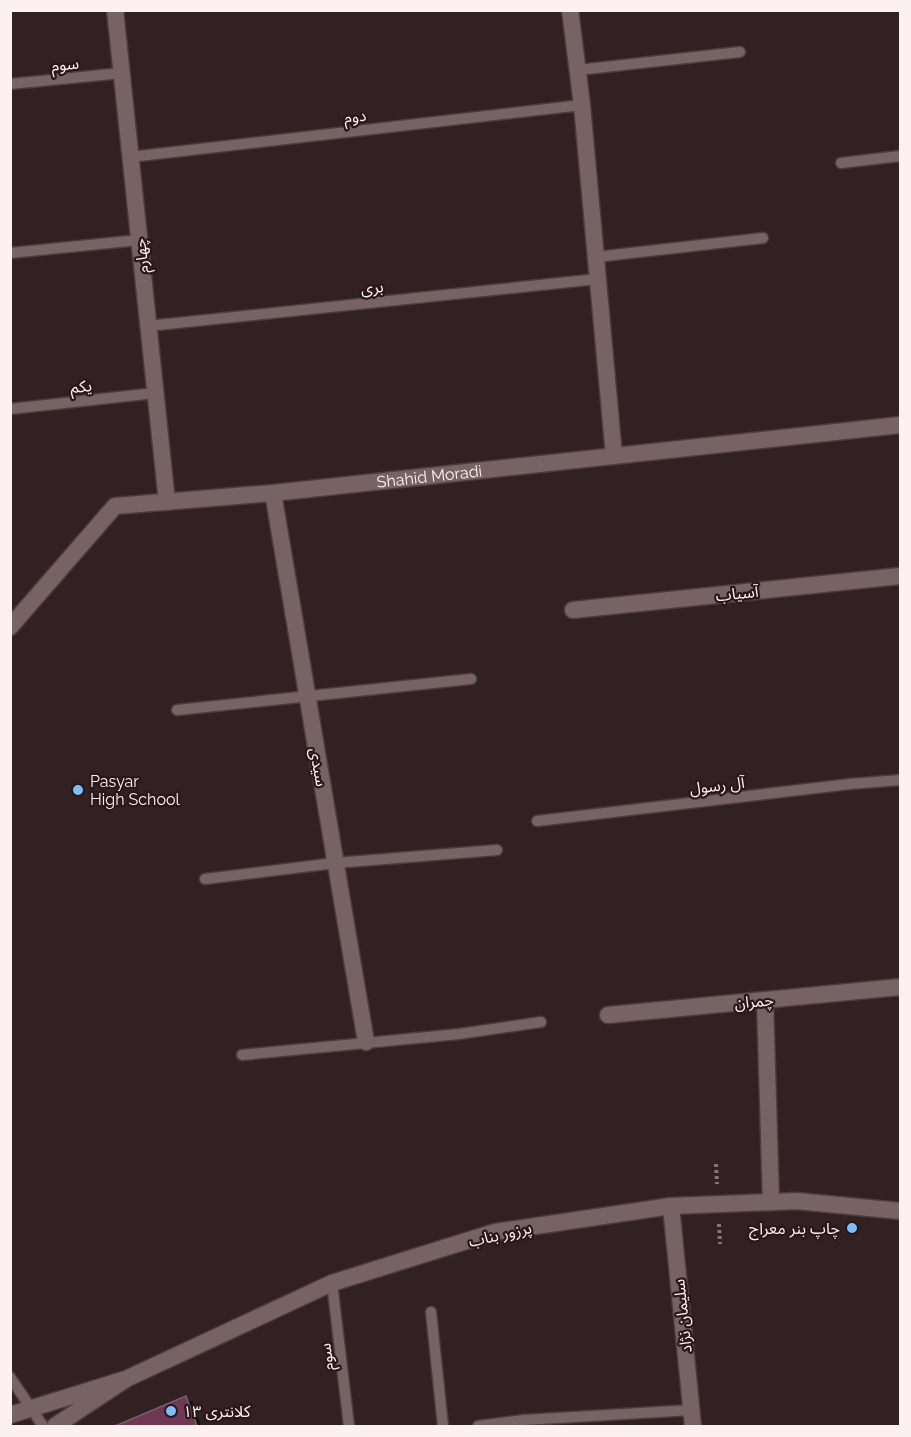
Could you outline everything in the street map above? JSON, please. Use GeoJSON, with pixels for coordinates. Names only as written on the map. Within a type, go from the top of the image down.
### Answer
{"type":"FeatureCollection","features":[{"type":"Feature","properties":{"kind":"street","name":"چهارم"},"geometry":{"type":"LineString","coordinates":[[115,10],[167,502]]}},
{"type":"Feature","properties":{"kind":"street"},"geometry":{"type":"LineString","coordinates":[[570,10],[582,105],[614,456]]}},
{"type":"Feature","properties":{"kind":"street","name":"Shahid Moradi"},"geometry":{"type":"LineString","coordinates":[[10,627],[115,506],[273,493],[900,425]]}},
{"type":"Feature","properties":{"kind":"street","name":"سیدی"},"geometry":{"type":"LineString","coordinates":[[273,493],[366,1042]]}},
{"type":"Feature","properties":{"kind":"street","name":"آسیاب"},"geometry":{"type":"LineString","coordinates":[[573,610],[900,576]]}},
{"type":"Feature","properties":{"kind":"street","name":"چمران"},"geometry":{"type":"LineString","coordinates":[[608,1015],[900,987]]}},
{"type":"Feature","properties":{"kind":"street"},"geometry":{"type":"LineString","coordinates":[[765,1000],[771,1202]]}},
{"type":"Feature","properties":{"kind":"street","name":"پرزور بناب"},"geometry":{"type":"LineString","coordinates":[[126,1379],[332,1283],[495,1232],[671,1206],[797,1201],[900,1211]]}},
{"type":"Feature","properties":{"kind":"street","name":"سلیمان نژاد"},"geometry":{"type":"LineString","coordinates":[[671,1206],[692,1418]]}},
{"type":"Feature","properties":{"kind":"street"},"geometry":{"type":"LineString","coordinates":[[10,1415],[126,1379]]}},
{"type":"Feature","properties":{"kind":"street"},"geometry":{"type":"LineString","coordinates":[[55,1426],[126,1379]]}},
{"type":"Feature","properties":{"kind":"lane"},"geometry":{"type":"LineString","coordinates":[[578,70],[740,52]]}},
{"type":"Feature","properties":{"kind":"lane","name":"سوم"},"geometry":{"type":"LineString","coordinates":[[10,84],[122,73]]}},
{"type":"Feature","properties":{"kind":"lane","name":"دوم"},"geometry":{"type":"LineString","coordinates":[[130,157],[582,105]]}},
{"type":"Feature","properties":{"kind":"lane"},"geometry":{"type":"LineString","coordinates":[[841,163],[900,156]]}},
{"type":"Feature","properties":{"kind":"lane"},"geometry":{"type":"LineString","coordinates":[[596,256],[763,237]]}},
{"type":"Feature","properties":{"kind":"lane"},"geometry":{"type":"LineString","coordinates":[[10,253],[139,240]]}},
{"type":"Feature","properties":{"kind":"lane","name":"بری"},"geometry":{"type":"LineString","coordinates":[[148,326],[598,279]]}},
{"type":"Feature","properties":{"kind":"lane","name":"یکم"},"geometry":{"type":"LineString","coordinates":[[10,409],[155,393]]}},
{"type":"Feature","properties":{"kind":"lane"},"geometry":{"type":"LineString","coordinates":[[177,710],[471,680]]}},
{"type":"Feature","properties":{"kind":"lane","name":"آل رسول"},"geometry":{"type":"LineString","coordinates":[[537,821],[900,780]]}},
{"type":"Feature","properties":{"kind":"lane"},"geometry":{"type":"LineString","coordinates":[[205,879],[335,863],[497,850]]}},
{"type":"Feature","properties":{"kind":"lane"},"geometry":{"type":"LineString","coordinates":[[242,1055],[459,1034],[541,1022]]}},
{"type":"Feature","properties":{"kind":"lane","name":"سوم"},"geometry":{"type":"LineString","coordinates":[[332,1283],[349,1426]]}},
{"type":"Feature","properties":{"kind":"lane"},"geometry":{"type":"LineString","coordinates":[[431,1312],[443,1426]]}},
{"type":"Feature","properties":{"kind":"lane"},"geometry":{"type":"LineString","coordinates":[[10,1377],[43,1426]]}},
{"type":"Feature","properties":{"kind":"lane"},"geometry":{"type":"LineString","coordinates":[[478,1426],[524,1420],[692,1418]]}},
{"type":"Feature","properties":{"kind":"building","name":"کلانتری ۱۳"},"geometry":{"type":"Polygon","coordinates":[[[186,1396],[197,1426],[115,1426],[186,1396]]]}},
{"type":"Feature","properties":{"kind":"place","name":"Pasyar High School"},"geometry":{"type":"Point","coordinates":[78,790]}},
{"type":"Feature","properties":{"kind":"place","name":"چاپ بنر معراج"},"geometry":{"type":"Point","coordinates":[852,1228]}},
{"type":"Feature","properties":{"kind":"place","name":"کلانتری ۱۳"},"geometry":{"type":"Point","coordinates":[171,1411]}}]}
